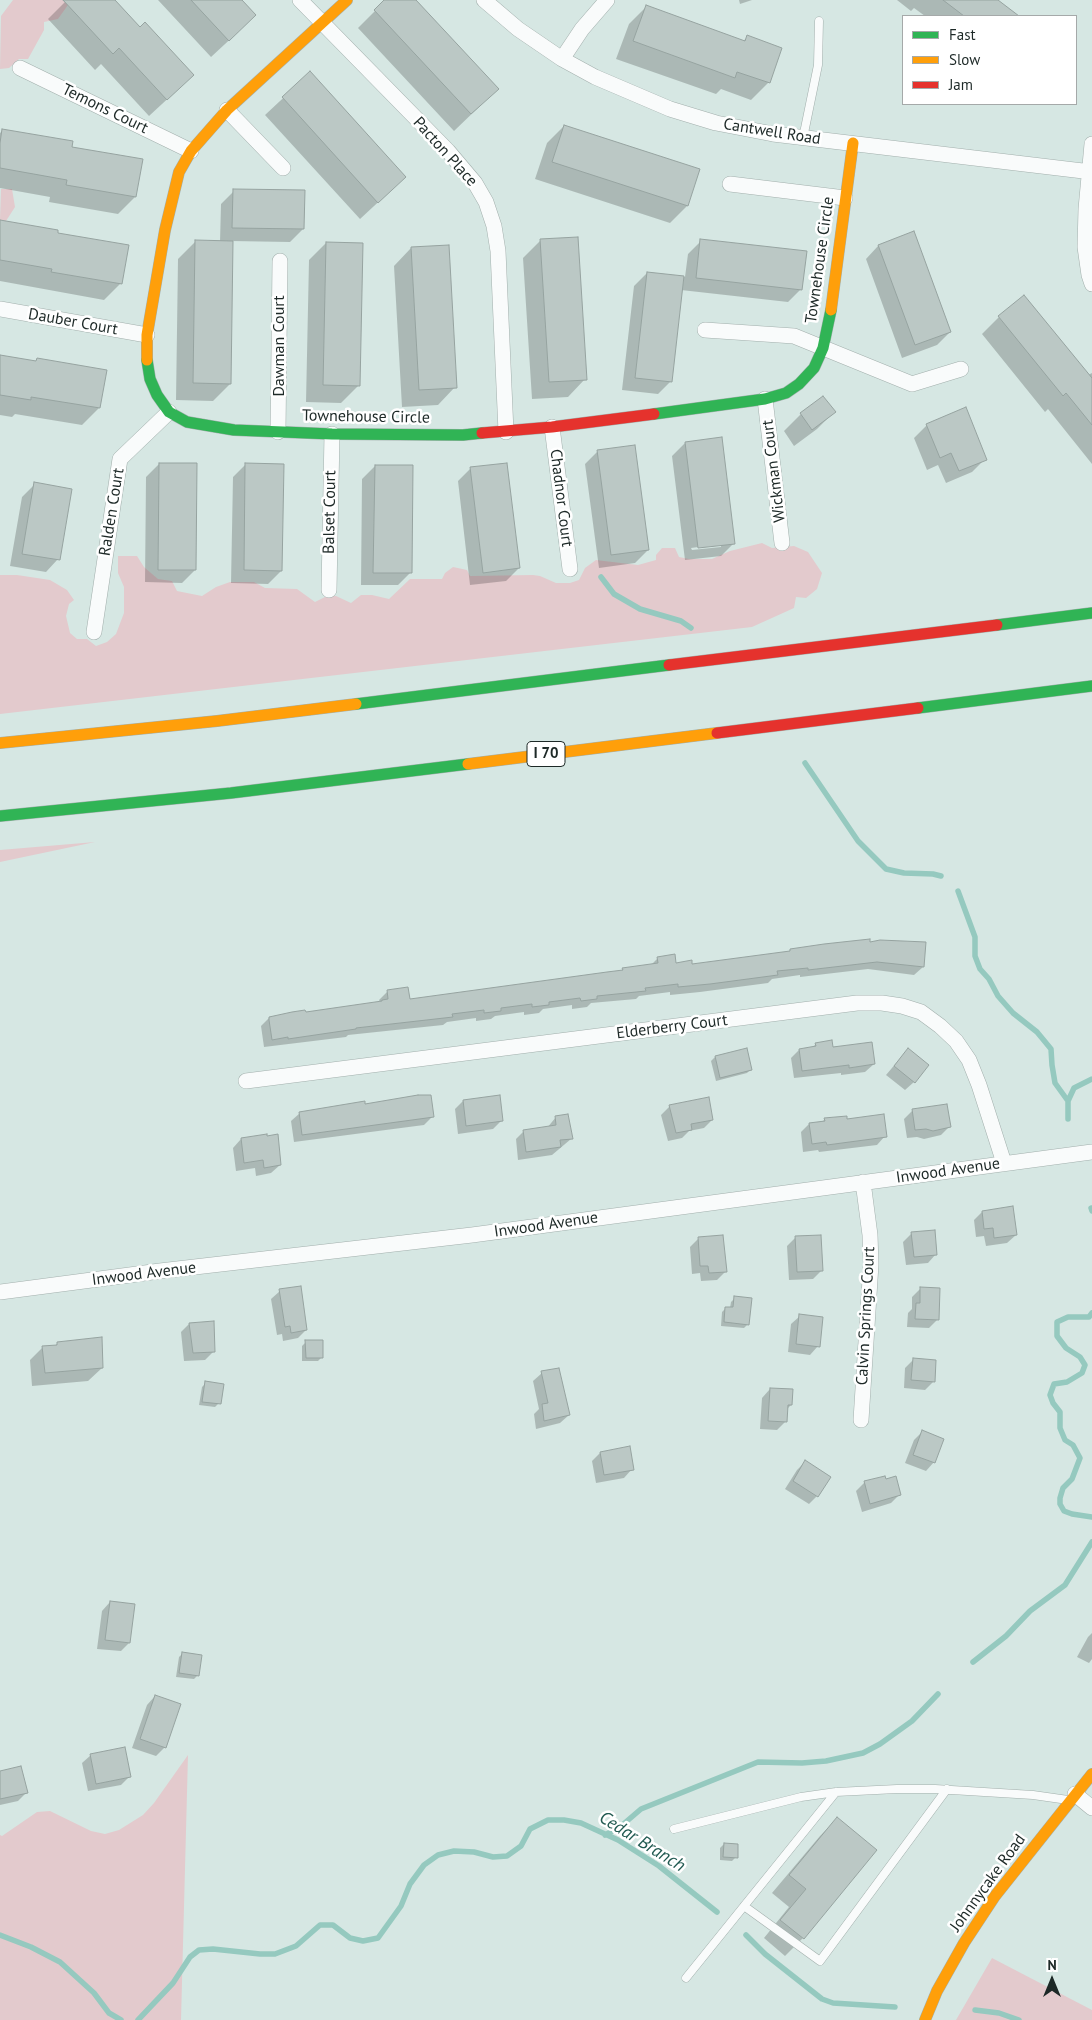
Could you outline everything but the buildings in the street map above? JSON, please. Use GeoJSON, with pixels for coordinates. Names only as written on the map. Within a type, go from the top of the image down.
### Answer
{"type":"FeatureCollection","features":[{"type":"Feature","properties":{"kind":"main road"},"geometry":{"type":"LineString","coordinates":[[169,412],[150,379],[147,363],[147,335],[171,199],[180,172],[191,151],[205,132],[347,0]]}},
{"type":"Feature","properties":{"kind":"main road","name":"Townehouse Circle"},"geometry":{"type":"LineString","coordinates":[[169,412],[187,422],[210,427],[332,434],[464,435],[552,427],[765,399],[786,393],[799,384],[814,368],[823,348],[834,300],[853,143]]}},
{"type":"Feature","properties":{"kind":"main road"},"geometry":{"type":"LineString","coordinates":[[0,743],[217,721],[1092,613]]}},
{"type":"Feature","properties":{"kind":"main road","name":"I 70"},"geometry":{"type":"LineString","coordinates":[[0,816],[231,793],[1092,686]]}},
{"type":"Feature","properties":{"kind":"main road","name":"Johnnycake Road"},"geometry":{"type":"LineString","coordinates":[[925,2020],[937,1992],[964,1943],[995,1896],[1092,1774]]}},
{"type":"Feature","properties":{"kind":"street","name":"Pacton Place"},"geometry":{"type":"LineString","coordinates":[[300,0],[448,151],[475,183],[486,202],[494,226],[498,251],[506,432]]}},
{"type":"Feature","properties":{"kind":"street","name":"Cantwell Road"},"geometry":{"type":"LineString","coordinates":[[484,0],[518,29],[562,59],[594,77],[670,109],[716,123],[803,138],[1090,172]]}},
{"type":"Feature","properties":{"kind":"street"},"geometry":{"type":"LineString","coordinates":[[562,59],[582,30],[607,0]]}},
{"type":"Feature","properties":{"kind":"street","name":"Temons Court"},"geometry":{"type":"LineString","coordinates":[[20,68],[191,151]]}},
{"type":"Feature","properties":{"kind":"street"},"geometry":{"type":"LineString","coordinates":[[227,110],[283,168]]}},
{"type":"Feature","properties":{"kind":"street"},"geometry":{"type":"LineString","coordinates":[[1092,144],[1085,247],[1092,284]]}},
{"type":"Feature","properties":{"kind":"street"},"geometry":{"type":"LineString","coordinates":[[730,184],[845,198]]}},
{"type":"Feature","properties":{"kind":"street","name":"Dawman Court"},"geometry":{"type":"LineString","coordinates":[[278,432],[280,261]]}},
{"type":"Feature","properties":{"kind":"street","name":"Dauber Court"},"geometry":{"type":"LineString","coordinates":[[0,309],[147,335]]}},
{"type":"Feature","properties":{"kind":"street"},"geometry":{"type":"LineString","coordinates":[[704,330],[794,336],[912,384],[961,369]]}},
{"type":"Feature","properties":{"kind":"street","name":"Wickman Court"},"geometry":{"type":"LineString","coordinates":[[765,399],[782,543]]}},
{"type":"Feature","properties":{"kind":"street","name":"Ralden Court"},"geometry":{"type":"LineString","coordinates":[[94,632],[120,459],[169,412]]}},
{"type":"Feature","properties":{"kind":"street","name":"Chadnor Court"},"geometry":{"type":"LineString","coordinates":[[552,427],[570,569]]}},
{"type":"Feature","properties":{"kind":"street","name":"Balset Court"},"geometry":{"type":"LineString","coordinates":[[329,590],[332,434]]}},
{"type":"Feature","properties":{"kind":"street","name":"Elderberry Court"},"geometry":{"type":"LineString","coordinates":[[246,1081],[857,1003],[882,1003],[902,1006],[921,1012],[956,1041],[970,1060],[1004,1163]]}},
{"type":"Feature","properties":{"kind":"street","name":"Inwood Avenue"},"geometry":{"type":"LineString","coordinates":[[0,1292],[160,1271],[472,1235],[1092,1152]]}},
{"type":"Feature","properties":{"kind":"street","name":"Calvin Springs Court"},"geometry":{"type":"LineString","coordinates":[[861,1420],[871,1264],[863,1182]]}},
{"type":"Feature","properties":{"kind":"street"},"geometry":{"type":"LineString","coordinates":[[1072,1797],[1092,1808]]}},
{"type":"Feature","properties":{"kind":"lane"},"geometry":{"type":"LineString","coordinates":[[803,138],[818,65],[819,21]]}},
{"type":"Feature","properties":{"kind":"lane"},"geometry":{"type":"LineString","coordinates":[[674,1829],[801,1797],[836,1792],[897,1788],[947,1789],[1072,1797]]}},
{"type":"Feature","properties":{"kind":"lane"},"geometry":{"type":"LineString","coordinates":[[744,1906],[820,1961],[947,1789]]}},
{"type":"Feature","properties":{"kind":"lane"},"geometry":{"type":"LineString","coordinates":[[686,1978],[836,1792]]}},
{"type":"Feature","properties":{"kind":"shaded area"},"geometry":{"type":"Polygon","coordinates":[[[13,0],[65,0],[68,5],[58,19],[44,22],[44,30],[28,59],[19,59],[9,68],[0,69],[1,16],[13,0]]]}},
{"type":"Feature","properties":{"kind":"shaded area"},"geometry":{"type":"Polygon","coordinates":[[[1,189],[12,189],[15,207],[6,221],[0,220],[1,189]]]}},
{"type":"Feature","properties":{"kind":"shaded area"},"geometry":{"type":"Polygon","coordinates":[[[762,543],[772,548],[794,546],[808,552],[822,573],[817,589],[806,598],[796,597],[794,608],[752,627],[0,714],[0,575],[17,575],[50,580],[67,590],[74,600],[69,604],[66,616],[70,633],[77,639],[87,639],[96,646],[107,642],[116,634],[124,613],[124,587],[118,573],[118,556],[137,556],[144,567],[158,579],[172,581],[177,591],[202,596],[216,587],[230,582],[254,582],[265,588],[297,589],[315,602],[327,596],[336,596],[351,603],[361,595],[372,595],[389,599],[410,579],[442,579],[445,573],[453,567],[467,570],[470,576],[533,575],[556,583],[570,583],[579,580],[585,568],[596,560],[638,565],[656,560],[656,555],[662,548],[675,548],[679,557],[712,559],[730,551],[762,543]]]}},
{"type":"Feature","properties":{"kind":"shaded area"},"geometry":{"type":"Polygon","coordinates":[[[95,842],[0,862],[0,850],[95,842]]]}},
{"type":"Feature","properties":{"kind":"shaded area"},"geometry":{"type":"Polygon","coordinates":[[[188,1755],[181,2020],[0,2020],[0,1835],[2,1836],[37,1812],[50,1811],[91,1831],[105,1834],[119,1830],[143,1815],[154,1803],[188,1755]]]}},
{"type":"Feature","properties":{"kind":"shaded area"},"geometry":{"type":"Polygon","coordinates":[[[992,1958],[1092,2010],[1092,2020],[956,2020],[992,1958]]]}},
{"type":"Feature","properties":{"kind":"waterway"},"geometry":{"type":"LineString","coordinates":[[601,577],[614,594],[640,609],[681,621],[691,628]]}},
{"type":"Feature","properties":{"kind":"waterway"},"geometry":{"type":"LineString","coordinates":[[805,763],[858,841],[886,869],[904,873],[941,876]]}},
{"type":"Feature","properties":{"kind":"waterway"},"geometry":{"type":"LineString","coordinates":[[958,891],[975,937],[975,956],[980,969],[989,979],[998,996],[1013,1013],[1037,1032],[1051,1049],[1055,1083],[1068,1101]]}},
{"type":"Feature","properties":{"kind":"waterway"},"geometry":{"type":"LineString","coordinates":[[1068,1119],[1068,1101],[1074,1088],[1092,1079]]}},
{"type":"Feature","properties":{"kind":"waterway"},"geometry":{"type":"LineString","coordinates":[[1092,1313],[1089,1317],[1068,1317],[1057,1322],[1057,1336],[1066,1348],[1080,1357],[1085,1365],[1082,1373],[1067,1382],[1054,1384],[1050,1395],[1060,1412],[1060,1428],[1065,1440],[1073,1445],[1080,1458],[1072,1479],[1063,1488],[1060,1504],[1064,1511],[1092,1517]]}},
{"type":"Feature","properties":{"kind":"waterway"},"geometry":{"type":"LineString","coordinates":[[973,1662],[1006,1636],[1030,1611],[1065,1585],[1092,1542]]}},
{"type":"Feature","properties":{"kind":"waterway"},"geometry":{"type":"LineString","coordinates":[[605,1835],[620,1827],[641,1809],[758,1762],[802,1763],[826,1761],[863,1753],[880,1744],[912,1721],[938,1694]]}},
{"type":"Feature","properties":{"kind":"waterway","name":"Cedar Branch"},"geometry":{"type":"LineString","coordinates":[[138,2020],[173,1983],[190,1957],[199,1950],[213,1949],[275,1954],[296,1946],[320,1925],[333,1925],[350,1938],[363,1941],[378,1938],[401,1906],[410,1884],[424,1865],[438,1855],[454,1851],[474,1852],[493,1857],[507,1856],[521,1846],[530,1829],[548,1820],[581,1823],[618,1840],[659,1866],[717,1912]]}},
{"type":"Feature","properties":{"kind":"waterway","name":"Cedar Branch"},"geometry":{"type":"LineString","coordinates":[[0,1935],[31,1947],[60,1962],[94,1993],[109,2013],[121,2020]]}},
{"type":"Feature","properties":{"kind":"waterway","name":"Cedar Branch"},"geometry":{"type":"LineString","coordinates":[[746,1935],[765,1954],[822,1999],[833,2003],[895,2007]]}},
{"type":"Feature","properties":{"kind":"waterway","name":"Cedar Branch"},"geometry":{"type":"LineString","coordinates":[[975,2010],[999,2013],[1019,2020]]}},
{"type":"Feature","properties":{"kind":"traffic: fast"},"geometry":{"type":"LineString","coordinates":[[654,414],[765,399],[786,393],[799,384],[814,368],[823,348],[831,310]]}},
{"type":"Feature","properties":{"kind":"traffic: fast"},"geometry":{"type":"LineString","coordinates":[[147,360],[150,379],[157,395],[169,412],[187,422],[234,430],[332,434],[463,435],[482,433]]}},
{"type":"Feature","properties":{"kind":"traffic: fast"},"geometry":{"type":"LineString","coordinates":[[997,625],[1092,613]]}},
{"type":"Feature","properties":{"kind":"traffic: fast"},"geometry":{"type":"LineString","coordinates":[[356,704],[669,665]]}},
{"type":"Feature","properties":{"kind":"traffic: fast"},"geometry":{"type":"LineString","coordinates":[[918,708],[1092,686]]}},
{"type":"Feature","properties":{"kind":"traffic: fast"},"geometry":{"type":"LineString","coordinates":[[0,816],[231,793],[468,764]]}},
{"type":"Feature","properties":{"kind":"traffic: slow"},"geometry":{"type":"LineString","coordinates":[[147,360],[147,335],[165,230],[179,172],[191,151],[227,110],[347,0]]}},
{"type":"Feature","properties":{"kind":"traffic: slow"},"geometry":{"type":"LineString","coordinates":[[831,310],[853,143]]}},
{"type":"Feature","properties":{"kind":"traffic: slow"},"geometry":{"type":"LineString","coordinates":[[0,743],[217,721],[356,704]]}},
{"type":"Feature","properties":{"kind":"traffic: slow"},"geometry":{"type":"LineString","coordinates":[[468,764],[717,733]]}},
{"type":"Feature","properties":{"kind":"traffic: slow"},"geometry":{"type":"LineString","coordinates":[[925,2020],[937,1991],[964,1943],[995,1896],[1092,1774]]}},
{"type":"Feature","properties":{"kind":"traffic: jam"},"geometry":{"type":"LineString","coordinates":[[482,433],[552,427],[654,414]]}},
{"type":"Feature","properties":{"kind":"traffic: jam"},"geometry":{"type":"LineString","coordinates":[[669,665],[997,625]]}},
{"type":"Feature","properties":{"kind":"traffic: jam"},"geometry":{"type":"LineString","coordinates":[[717,733],[918,708]]}}]}
